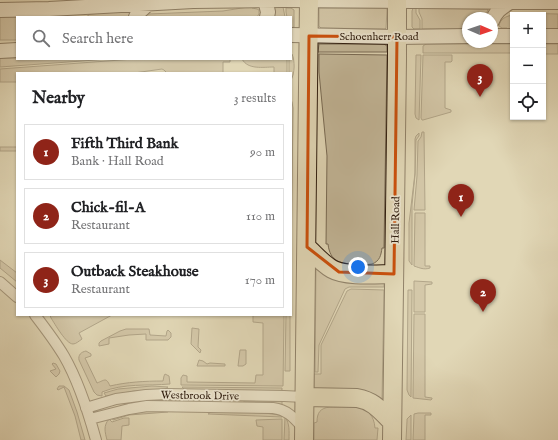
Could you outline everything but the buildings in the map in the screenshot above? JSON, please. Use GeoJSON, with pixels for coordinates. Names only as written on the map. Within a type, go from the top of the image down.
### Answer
{"type":"FeatureCollection","features":[{"type":"Feature","properties":{"kind":"highway"},"geometry":{"type":"LineString","coordinates":[[304,434],[306,247],[300,35],[309,0]]}},
{"type":"Feature","properties":{"kind":"highway","name":"Hall Road"},"geometry":{"type":"LineString","coordinates":[[392,431],[397,0]]}},
{"type":"Feature","properties":{"kind":"highway"},"geometry":{"type":"LineString","coordinates":[[306,247],[329,267],[340,272],[353,274],[394,274]]}},
{"type":"Feature","properties":{"kind":"highway"},"geometry":{"type":"LineString","coordinates":[[304,397],[364,399],[375,405],[392,431]]}},
{"type":"Feature","properties":{"kind":"main road"},"geometry":{"type":"LineString","coordinates":[[265,0],[268,12],[267,16]]}},
{"type":"Feature","properties":{"kind":"main road"},"geometry":{"type":"LineString","coordinates":[[0,10],[49,10],[80,12],[149,3],[193,1],[397,0],[558,2]]}},
{"type":"Feature","properties":{"kind":"main road"},"geometry":{"type":"LineString","coordinates":[[496,12],[510,2]]}},
{"type":"Feature","properties":{"kind":"main road"},"geometry":{"type":"LineString","coordinates":[[136,16],[149,3]]}},
{"type":"Feature","properties":{"kind":"main road"},"geometry":{"type":"LineString","coordinates":[[498,34],[510,36]]}},
{"type":"Feature","properties":{"kind":"main road","name":"Schoenherr Road"},"geometry":{"type":"LineString","coordinates":[[300,35],[397,37],[462,36]]}},
{"type":"Feature","properties":{"kind":"main road"},"geometry":{"type":"LineString","coordinates":[[546,36],[558,36]]}},
{"type":"Feature","properties":{"kind":"main road"},"geometry":{"type":"LineString","coordinates":[[0,51],[16,50]]}},
{"type":"Feature","properties":{"kind":"street"},"geometry":{"type":"LineString","coordinates":[[0,282],[16,296]]}},
{"type":"Feature","properties":{"kind":"street"},"geometry":{"type":"LineString","coordinates":[[35,316],[64,356],[86,408],[96,440]]}},
{"type":"Feature","properties":{"kind":"street","name":"Westbrook Drive"},"geometry":{"type":"LineString","coordinates":[[86,408],[116,399],[146,395],[172,394],[304,397]]}},
{"type":"Feature","properties":{"kind":"street","name":"Westbrook Drive"},"geometry":{"type":"LineString","coordinates":[[90,419],[147,406],[273,408],[288,413],[304,434]]}},
{"type":"Feature","properties":{"kind":"highlighted area"},"geometry":{"type":"Polygon","coordinates":[[[309,36],[397,37],[394,274],[339,272],[307,247],[309,36]]]}},
{"type":"Feature","properties":{"kind":"shaded area"},"geometry":{"type":"Polygon","coordinates":[[[252,7],[259,10],[259,14],[258,16],[145,16],[148,14],[223,11],[252,7]]]}},
{"type":"Feature","properties":{"kind":"shaded area"},"geometry":{"type":"Polygon","coordinates":[[[275,7],[283,7],[285,16],[274,16],[275,7]]]}},
{"type":"Feature","properties":{"kind":"shaded area"},"geometry":{"type":"Polygon","coordinates":[[[286,8],[291,8],[294,10],[294,27],[292,28],[292,16],[287,16],[286,8]]]}},
{"type":"Feature","properties":{"kind":"shaded area"},"geometry":{"type":"Polygon","coordinates":[[[319,8],[385,8],[387,9],[386,28],[321,28],[319,26],[319,8]]]}},
{"type":"Feature","properties":{"kind":"shaded area"},"geometry":{"type":"Polygon","coordinates":[[[413,8],[416,8],[416,13],[420,20],[420,29],[414,29],[412,27],[413,8]]]}},
{"type":"Feature","properties":{"kind":"shaded area"},"geometry":{"type":"Polygon","coordinates":[[[419,8],[488,9],[487,12],[462,12],[462,29],[422,29],[422,19],[419,8]]]}},
{"type":"Feature","properties":{"kind":"shaded area"},"geometry":{"type":"Polygon","coordinates":[[[130,12],[129,16],[88,16],[90,14],[130,12]]]}},
{"type":"Feature","properties":{"kind":"shaded area"},"geometry":{"type":"Polygon","coordinates":[[[546,14],[558,14],[558,30],[546,30],[546,14]]]}},
{"type":"Feature","properties":{"kind":"shaded area"},"geometry":{"type":"Polygon","coordinates":[[[65,15],[68,16],[32,16],[65,15]]]}},
{"type":"Feature","properties":{"kind":"shaded area"},"geometry":{"type":"Polygon","coordinates":[[[510,16],[510,30],[499,26],[501,21],[510,16]]]}},
{"type":"Feature","properties":{"kind":"shaded area"},"geometry":{"type":"Polygon","coordinates":[[[0,17],[16,17],[16,40],[0,40],[0,17]]]}},
{"type":"Feature","properties":{"kind":"shaded area"},"geometry":{"type":"Polygon","coordinates":[[[319,44],[384,44],[387,46],[387,52],[318,52],[319,44]]]}},
{"type":"Feature","properties":{"kind":"shaded area"},"geometry":{"type":"Polygon","coordinates":[[[426,44],[462,44],[462,48],[498,48],[498,44],[510,44],[510,53],[423,53],[423,46],[426,44]]]}},
{"type":"Feature","properties":{"kind":"shaded area"},"geometry":{"type":"Polygon","coordinates":[[[546,44],[558,44],[558,54],[546,54],[546,44]]]}},
{"type":"Feature","properties":{"kind":"shaded area"},"geometry":{"type":"Polygon","coordinates":[[[292,54],[294,67],[292,77],[292,72],[289,72],[289,60],[292,60],[292,54]]]}},
{"type":"Feature","properties":{"kind":"shaded area"},"geometry":{"type":"Polygon","coordinates":[[[319,54],[387,55],[384,248],[382,248],[381,255],[375,263],[372,264],[351,264],[337,261],[331,255],[328,244],[326,244],[327,156],[319,72],[319,54]]]}},
{"type":"Feature","properties":{"kind":"shaded area"},"geometry":{"type":"Polygon","coordinates":[[[416,55],[421,55],[419,120],[416,118],[415,114],[416,55]]]}},
{"type":"Feature","properties":{"kind":"shaded area"},"geometry":{"type":"Polygon","coordinates":[[[423,55],[452,55],[452,61],[445,62],[445,108],[451,110],[451,112],[422,120],[421,118],[423,55]]]}},
{"type":"Feature","properties":{"kind":"shaded area"},"geometry":{"type":"Polygon","coordinates":[[[0,58],[16,58],[16,60],[95,60],[0,67],[0,58]]]}},
{"type":"Feature","properties":{"kind":"shaded area"},"geometry":{"type":"Polygon","coordinates":[[[121,60],[230,60],[230,62],[223,62],[223,72],[166,72],[162,69],[141,72],[16,72],[16,82],[0,82],[0,69],[121,60]]]}},
{"type":"Feature","properties":{"kind":"shaded area"},"geometry":{"type":"Polygon","coordinates":[[[243,60],[287,60],[287,72],[274,72],[274,67],[252,66],[245,63],[243,60]]]}},
{"type":"Feature","properties":{"kind":"shaded area"},"geometry":{"type":"Polygon","coordinates":[[[292,102],[293,108],[292,190],[292,102]]]}},
{"type":"Feature","properties":{"kind":"shaded area"},"geometry":{"type":"Polygon","coordinates":[[[422,132],[424,132],[425,210],[414,210],[418,141],[422,132]]]}},
{"type":"Feature","properties":{"kind":"shaded area"},"geometry":{"type":"Polygon","coordinates":[[[419,133],[416,140],[415,175],[412,205],[412,265],[409,261],[409,223],[415,173],[415,139],[419,133]]]}},
{"type":"Feature","properties":{"kind":"shaded area"},"geometry":{"type":"Polygon","coordinates":[[[0,147],[16,147],[16,151],[0,151],[0,147]]]}},
{"type":"Feature","properties":{"kind":"shaded area"},"geometry":{"type":"Polygon","coordinates":[[[415,213],[425,213],[425,266],[430,266],[428,269],[414,266],[415,213]]]}},
{"type":"Feature","properties":{"kind":"shaded area"},"geometry":{"type":"Polygon","coordinates":[[[0,260],[16,272],[16,281],[0,268],[0,260]]]}},
{"type":"Feature","properties":{"kind":"shaded area"},"geometry":{"type":"Polygon","coordinates":[[[316,264],[384,281],[384,287],[349,287],[345,289],[319,345],[318,372],[315,372],[316,264]]]}},
{"type":"Feature","properties":{"kind":"shaded area"},"geometry":{"type":"Polygon","coordinates":[[[414,281],[432,282],[432,284],[425,285],[425,312],[414,312],[414,281]]]}},
{"type":"Feature","properties":{"kind":"shaded area"},"geometry":{"type":"Polygon","coordinates":[[[351,289],[384,290],[382,401],[314,390],[314,374],[321,374],[321,345],[347,291],[351,289]]]}},
{"type":"Feature","properties":{"kind":"shaded area"},"geometry":{"type":"Polygon","coordinates":[[[408,290],[412,290],[411,397],[407,390],[408,290]]]}},
{"type":"Feature","properties":{"kind":"shaded area"},"geometry":{"type":"Polygon","coordinates":[[[414,314],[425,314],[425,397],[432,398],[431,400],[413,398],[414,314]]]}},
{"type":"Feature","properties":{"kind":"shaded area"},"geometry":{"type":"Polygon","coordinates":[[[50,316],[110,316],[79,333],[82,339],[73,344],[67,341],[50,316]]]}},
{"type":"Feature","properties":{"kind":"shaded area"},"geometry":{"type":"Polygon","coordinates":[[[253,316],[284,316],[283,386],[181,385],[181,378],[183,375],[187,376],[187,382],[255,383],[256,375],[263,375],[263,323],[253,322],[253,316]]]}},
{"type":"Feature","properties":{"kind":"shaded area"},"geometry":{"type":"Polygon","coordinates":[[[286,316],[290,316],[290,371],[285,371],[286,316]]]}},
{"type":"Feature","properties":{"kind":"shaded area"},"geometry":{"type":"Polygon","coordinates":[[[192,328],[199,329],[198,347],[201,350],[200,353],[191,344],[192,328]]]}},
{"type":"Feature","properties":{"kind":"shaded area"},"geometry":{"type":"Polygon","coordinates":[[[126,329],[149,329],[150,335],[166,336],[168,330],[171,333],[171,337],[168,340],[146,340],[146,334],[129,335],[109,338],[109,344],[99,346],[101,341],[126,329]]]}},
{"type":"Feature","properties":{"kind":"shaded area"},"geometry":{"type":"Polygon","coordinates":[[[240,350],[246,350],[246,364],[243,366],[238,366],[240,350]]]}},
{"type":"Feature","properties":{"kind":"shaded area"},"geometry":{"type":"Polygon","coordinates":[[[86,351],[91,354],[91,356],[85,358],[97,383],[106,380],[110,386],[136,382],[163,381],[165,374],[169,376],[170,384],[119,387],[102,392],[102,396],[97,395],[94,392],[79,360],[80,354],[86,351]]]}},
{"type":"Feature","properties":{"kind":"shaded area"},"geometry":{"type":"Polygon","coordinates":[[[199,360],[207,364],[225,364],[225,366],[197,366],[199,360]]]}},
{"type":"Feature","properties":{"kind":"shaded area"},"geometry":{"type":"Polygon","coordinates":[[[52,364],[56,364],[60,371],[56,377],[50,371],[56,369],[52,364]]]}},
{"type":"Feature","properties":{"kind":"shaded area"},"geometry":{"type":"Polygon","coordinates":[[[59,386],[64,386],[69,390],[85,440],[81,440],[75,416],[64,387],[58,390],[57,389],[59,386]]]}},
{"type":"Feature","properties":{"kind":"shaded area"},"geometry":{"type":"Polygon","coordinates":[[[152,386],[168,387],[164,390],[134,391],[107,396],[104,393],[118,389],[152,386]]]}},
{"type":"Feature","properties":{"kind":"shaded area"},"geometry":{"type":"Polygon","coordinates":[[[182,387],[282,388],[282,390],[185,390],[182,387]]]}},
{"type":"Feature","properties":{"kind":"shaded area"},"geometry":{"type":"Polygon","coordinates":[[[244,401],[282,401],[282,405],[244,403],[244,401]]]}},
{"type":"Feature","properties":{"kind":"shaded area"},"geometry":{"type":"Polygon","coordinates":[[[352,407],[365,410],[370,414],[375,428],[378,428],[377,440],[314,440],[314,423],[317,422],[318,414],[324,408],[352,407]]]}},
{"type":"Feature","properties":{"kind":"shaded area"},"geometry":{"type":"Polygon","coordinates":[[[166,410],[168,412],[129,415],[113,420],[112,417],[143,411],[166,410]]]}},
{"type":"Feature","properties":{"kind":"shaded area"},"geometry":{"type":"Polygon","coordinates":[[[213,411],[264,413],[280,415],[282,417],[208,414],[213,411]]]}},
{"type":"Feature","properties":{"kind":"shaded area"},"geometry":{"type":"Polygon","coordinates":[[[431,413],[431,415],[425,415],[425,440],[413,440],[414,414],[431,413]]]}},
{"type":"Feature","properties":{"kind":"shaded area"},"geometry":{"type":"Polygon","coordinates":[[[411,415],[411,440],[406,440],[407,419],[411,415]]]}},
{"type":"Feature","properties":{"kind":"shaded area"},"geometry":{"type":"Polygon","coordinates":[[[285,417],[288,425],[289,440],[284,440],[285,417]]]}},
{"type":"Feature","properties":{"kind":"shaded area"},"geometry":{"type":"Polygon","coordinates":[[[129,418],[129,425],[122,426],[121,440],[107,440],[105,427],[109,419],[112,422],[129,418]]]}},
{"type":"Feature","properties":{"kind":"shaded area"},"geometry":{"type":"Polygon","coordinates":[[[282,419],[282,440],[263,440],[263,427],[257,426],[256,420],[282,419]]]}},
{"type":"Feature","properties":{"kind":"place","name":"Outback Steakhouse"},"geometry":{"type":"Point","coordinates":[480,97]}},
{"type":"Feature","properties":{"kind":"place","name":"Fifth Third Bank"},"geometry":{"type":"Point","coordinates":[461,217]}},
{"type":"Feature","properties":{"kind":"place","name":"Chick-fil-A"},"geometry":{"type":"Point","coordinates":[483,312]}}]}
